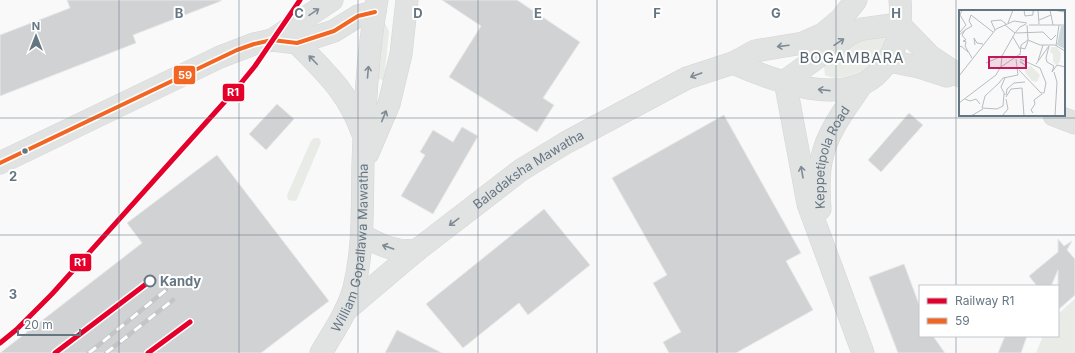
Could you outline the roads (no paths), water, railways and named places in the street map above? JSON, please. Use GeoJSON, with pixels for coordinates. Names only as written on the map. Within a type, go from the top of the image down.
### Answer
{"type":"FeatureCollection","features":[{"type":"Feature","properties":{"kind":"main road"},"geometry":{"type":"LineString","coordinates":[[272,40],[332,0]]}},
{"type":"Feature","properties":{"kind":"main road"},"geometry":{"type":"LineString","coordinates":[[363,165],[388,104],[401,54],[407,0]]}},
{"type":"Feature","properties":{"kind":"main road","name":"Baladaksha Mawatha"},"geometry":{"type":"LineString","coordinates":[[345,311],[418,250],[521,170],[567,142],[687,78],[733,63],[755,50],[812,40],[832,28],[850,9],[856,0]]}},
{"type":"Feature","properties":{"kind":"main road"},"geometry":{"type":"LineString","coordinates":[[733,63],[752,71],[818,90],[831,91],[862,84],[883,69],[896,45],[900,0]]}},
{"type":"Feature","properties":{"kind":"main road"},"geometry":{"type":"LineString","coordinates":[[0,162],[220,57],[254,44],[272,40],[297,43],[334,30],[376,6]]}},
{"type":"Feature","properties":{"kind":"main road","name":"William Gopallawa Mawatha"},"geometry":{"type":"LineString","coordinates":[[321,353],[345,311],[353,289],[362,235],[363,165],[367,83],[376,6]]}},
{"type":"Feature","properties":{"kind":"main road"},"geometry":{"type":"LineString","coordinates":[[899,24],[930,56],[959,75]]}},
{"type":"Feature","properties":{"kind":"main road"},"geometry":{"type":"LineString","coordinates":[[785,81],[850,34],[862,29],[899,24]]}},
{"type":"Feature","properties":{"kind":"main road","name":"William Gopallawa Mawatha"},"geometry":{"type":"LineString","coordinates":[[297,43],[337,84],[355,112],[364,138]]}},
{"type":"Feature","properties":{"kind":"main road"},"geometry":{"type":"LineString","coordinates":[[889,60],[919,67],[959,80]]}},
{"type":"Feature","properties":{"kind":"main road","name":"Keppetipola Road"},"geometry":{"type":"LineString","coordinates":[[785,81],[808,204],[814,225],[820,236],[863,353]]}},
{"type":"Feature","properties":{"kind":"main road","name":"Keppetipola Road"},"geometry":{"type":"LineString","coordinates":[[820,236],[819,180],[822,155],[834,128],[862,84]]}},
{"type":"Feature","properties":{"kind":"main road"},"geometry":{"type":"LineString","coordinates":[[1057,116],[1075,123]]}},
{"type":"Feature","properties":{"kind":"main road"},"geometry":{"type":"LineString","coordinates":[[362,235],[392,249],[408,251],[418,250]]}},
{"type":"Feature","properties":{"kind":"railway"},"geometry":{"type":"LineString","coordinates":[[55,353],[150,281]]}},
{"type":"Feature","properties":{"kind":"railway"},"geometry":{"type":"LineString","coordinates":[[89,353],[166,290]]}},
{"type":"Feature","properties":{"kind":"railway"},"geometry":{"type":"LineString","coordinates":[[106,353],[173,300]]}},
{"type":"Feature","properties":{"kind":"railway"},"geometry":{"type":"LineString","coordinates":[[148,353],[190,322]]}},
{"type":"Feature","properties":{"kind":"rail line","name":"R1"},"geometry":{"type":"LineString","coordinates":[[0,343],[16,330],[52,294],[237,88],[255,66],[300,0]]}},
{"type":"Feature","properties":{"kind":"rail line","name":"R1"},"geometry":{"type":"LineString","coordinates":[[55,353],[150,281]]}},
{"type":"Feature","properties":{"kind":"rail line","name":"R1"},"geometry":{"type":"LineString","coordinates":[[148,353],[190,322]]}},
{"type":"Feature","properties":{"kind":"place","name":"Kandy"},"geometry":{"type":"Point","coordinates":[150,281]}},
{"type":"Feature","properties":{"kind":"district","name":"BOGAMBARA"},"geometry":{"type":"Point","coordinates":[852,58]}}]}
